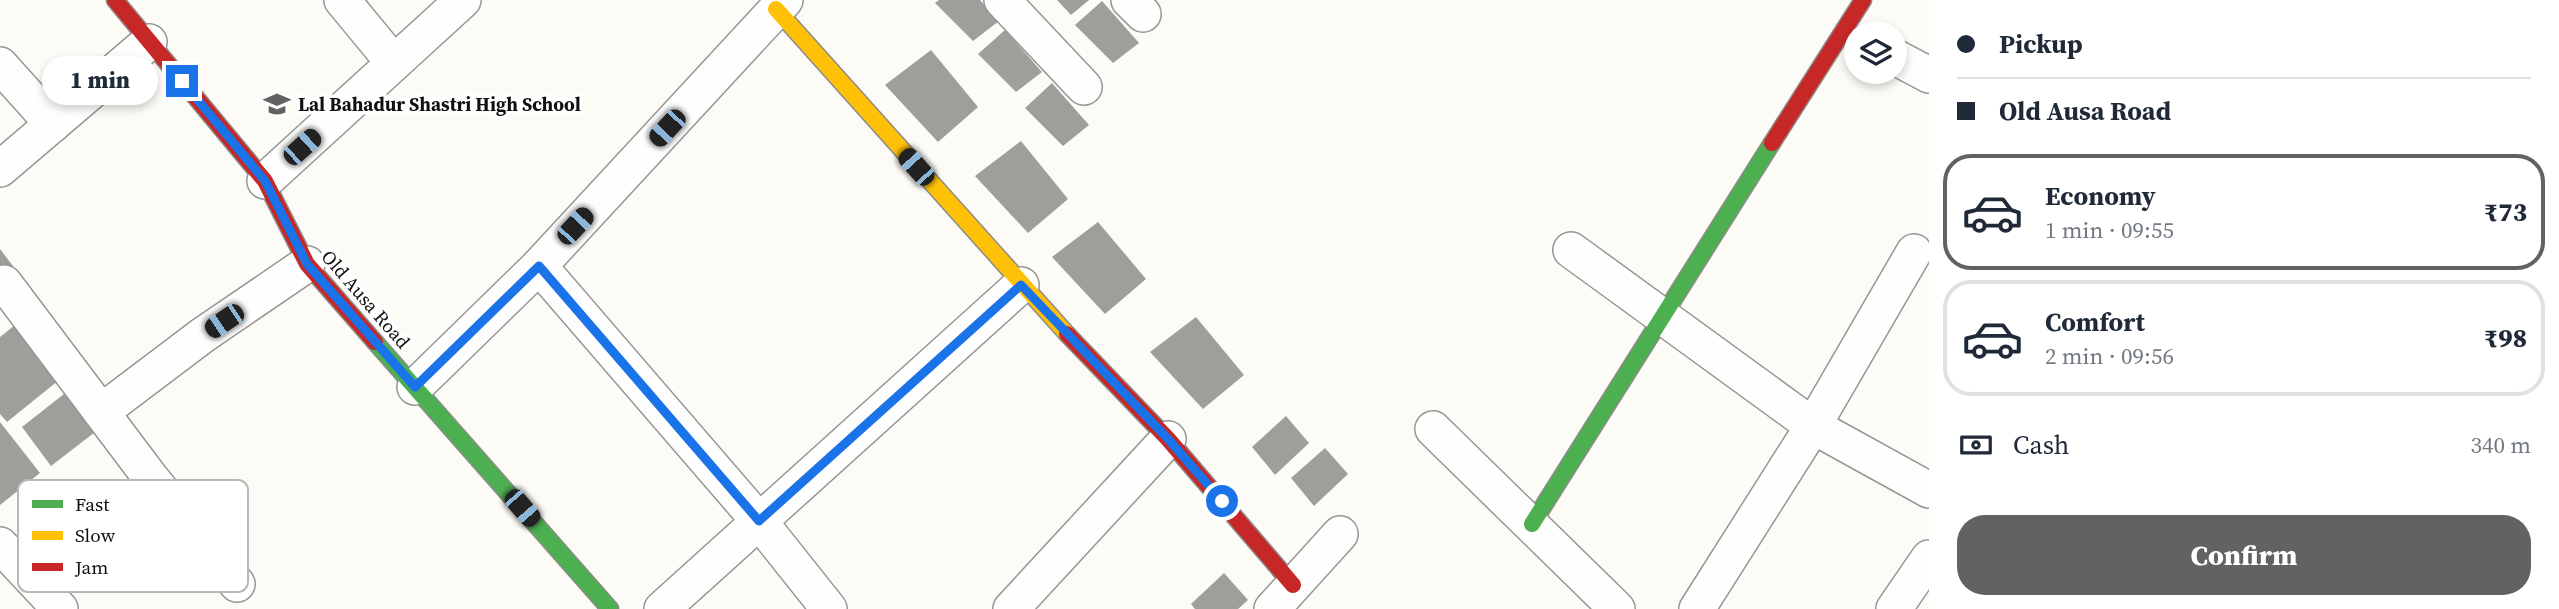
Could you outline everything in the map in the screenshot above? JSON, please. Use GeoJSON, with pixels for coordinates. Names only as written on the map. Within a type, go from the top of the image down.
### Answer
{"type":"FeatureCollection","features":[{"type":"Feature","properties":{"kind":"street","name":"Old Ausa Road"},"geometry":{"type":"LineString","coordinates":[[115,0],[265,181],[307,264],[610,609]]}},
{"type":"Feature","properties":{"kind":"street"},"geometry":{"type":"LineString","coordinates":[[342,0],[394,63]]}},
{"type":"Feature","properties":{"kind":"street"},"geometry":{"type":"LineString","coordinates":[[265,181],[463,0]]}},
{"type":"Feature","properties":{"kind":"street"},"geometry":{"type":"LineString","coordinates":[[1002,0],[1084,87]]}},
{"type":"Feature","properties":{"kind":"street"},"geometry":{"type":"LineString","coordinates":[[1855,21],[1863,0]]}},
{"type":"Feature","properties":{"kind":"street"},"geometry":{"type":"LineString","coordinates":[[415,387],[539,266],[781,5],[1021,285],[1168,439],[1283,597],[1340,534]]}},
{"type":"Feature","properties":{"kind":"street"},"geometry":{"type":"LineString","coordinates":[[0,169],[149,42]]}},
{"type":"Feature","properties":{"kind":"street"},"geometry":{"type":"LineString","coordinates":[[1532,524],[1662,317],[1844,43]]}},
{"type":"Feature","properties":{"kind":"street"},"geometry":{"type":"LineString","coordinates":[[1907,63],[1929,75]]}},
{"type":"Feature","properties":{"kind":"street"},"geometry":{"type":"LineString","coordinates":[[0,65],[52,124]]}},
{"type":"Feature","properties":{"kind":"street"},"geometry":{"type":"LineString","coordinates":[[1571,250],[1813,426],[1929,489]]}},
{"type":"Feature","properties":{"kind":"street"},"geometry":{"type":"LineString","coordinates":[[1697,609],[1813,426],[1914,252]]}},
{"type":"Feature","properties":{"kind":"street"},"geometry":{"type":"LineString","coordinates":[[101,412],[204,335],[307,264]]}},
{"type":"Feature","properties":{"kind":"street"},"geometry":{"type":"LineString","coordinates":[[539,266],[759,521],[829,609]]}},
{"type":"Feature","properties":{"kind":"street"},"geometry":{"type":"LineString","coordinates":[[4,283],[152,480]]}},
{"type":"Feature","properties":{"kind":"street"},"geometry":{"type":"LineString","coordinates":[[662,609],[1021,285]]}},
{"type":"Feature","properties":{"kind":"street"},"geometry":{"type":"LineString","coordinates":[[1433,429],[1617,609]]}},
{"type":"Feature","properties":{"kind":"street"},"geometry":{"type":"LineString","coordinates":[[1011,609],[1168,439]]}},
{"type":"Feature","properties":{"kind":"street"},"geometry":{"type":"LineString","coordinates":[[0,545],[18,568]]}},
{"type":"Feature","properties":{"kind":"street"},"geometry":{"type":"LineString","coordinates":[[1894,609],[1929,558]]}},
{"type":"Feature","properties":{"kind":"building"},"geometry":{"type":"Polygon","coordinates":[[[939,0],[980,0],[999,21],[973,41],[935,3],[939,0]]]}},
{"type":"Feature","properties":{"kind":"building"},"geometry":{"type":"Polygon","coordinates":[[[1057,0],[1089,0],[1071,15],[1057,0]]]}},
{"type":"Feature","properties":{"kind":"building"},"geometry":{"type":"Polygon","coordinates":[[[1102,1],[1139,43],[1113,63],[1075,25],[1102,1]]]}},
{"type":"Feature","properties":{"kind":"building"},"geometry":{"type":"Polygon","coordinates":[[[1005,30],[1042,72],[1016,92],[978,54],[1005,30]]]}},
{"type":"Feature","properties":{"kind":"building"},"geometry":{"type":"Polygon","coordinates":[[[931,50],[978,107],[938,142],[885,85],[931,50]]]}},
{"type":"Feature","properties":{"kind":"building"},"geometry":{"type":"Polygon","coordinates":[[[1052,83],[1089,125],[1063,146],[1025,108],[1052,83]]]}},
{"type":"Feature","properties":{"kind":"building"},"geometry":{"type":"Polygon","coordinates":[[[1021,141],[1068,199],[1028,233],[975,176],[1021,141]]]}},
{"type":"Feature","properties":{"kind":"building"},"geometry":{"type":"Polygon","coordinates":[[[1098,222],[1146,279],[1105,314],[1052,257],[1098,222]]]}},
{"type":"Feature","properties":{"kind":"building"},"geometry":{"type":"Polygon","coordinates":[[[0,249],[16,270],[0,283],[0,249]]]}},
{"type":"Feature","properties":{"kind":"building"},"geometry":{"type":"Polygon","coordinates":[[[1196,317],[1244,375],[1203,409],[1150,352],[1196,317]]]}},
{"type":"Feature","properties":{"kind":"building"},"geometry":{"type":"Polygon","coordinates":[[[20,321],[64,376],[7,422],[0,414],[0,337],[20,321]]]}},
{"type":"Feature","properties":{"kind":"building"},"geometry":{"type":"Polygon","coordinates":[[[69,390],[99,429],[51,466],[22,427],[69,390]]]}},
{"type":"Feature","properties":{"kind":"building"},"geometry":{"type":"Polygon","coordinates":[[[1286,416],[1309,443],[1275,475],[1252,447],[1286,416]]]}},
{"type":"Feature","properties":{"kind":"building"},"geometry":{"type":"Polygon","coordinates":[[[0,422],[40,473],[31,480],[18,480],[18,491],[0,505],[0,422]]]}},
{"type":"Feature","properties":{"kind":"building"},"geometry":{"type":"Polygon","coordinates":[[[1325,448],[1348,474],[1314,506],[1291,478],[1325,448]]]}},
{"type":"Feature","properties":{"kind":"building"},"geometry":{"type":"Polygon","coordinates":[[[1224,573],[1248,600],[1238,609],[1195,609],[1191,604],[1224,573]]]}},
{"type":"Feature","properties":{"kind":"traffic: fast"},"geometry":{"type":"LineString","coordinates":[[1532,524],[1772,143]]}},
{"type":"Feature","properties":{"kind":"traffic: fast"},"geometry":{"type":"LineString","coordinates":[[375,342],[610,609]]}},
{"type":"Feature","properties":{"kind":"traffic: slow"},"geometry":{"type":"LineString","coordinates":[[776,9],[1067,334]]}},
{"type":"Feature","properties":{"kind":"traffic: jam"},"geometry":{"type":"LineString","coordinates":[[115,0],[265,181],[307,264],[375,342]]}},
{"type":"Feature","properties":{"kind":"traffic: jam"},"geometry":{"type":"LineString","coordinates":[[1772,143],[1863,0]]}},
{"type":"Feature","properties":{"kind":"traffic: jam"},"geometry":{"type":"LineString","coordinates":[[1067,334],[1168,439],[1293,585]]}},
{"type":"Feature","properties":{"kind":"place","name":"Lal Bahadur Shastri High School"},"geometry":{"type":"Point","coordinates":[277,104]}},
{"type":"Feature","properties":{"kind":"route"},"geometry":{"type":"LineString","coordinates":[[182,81],[265,181],[307,264],[415,387],[539,266],[759,521],[1021,285],[1168,439],[1222,501]]}}]}
